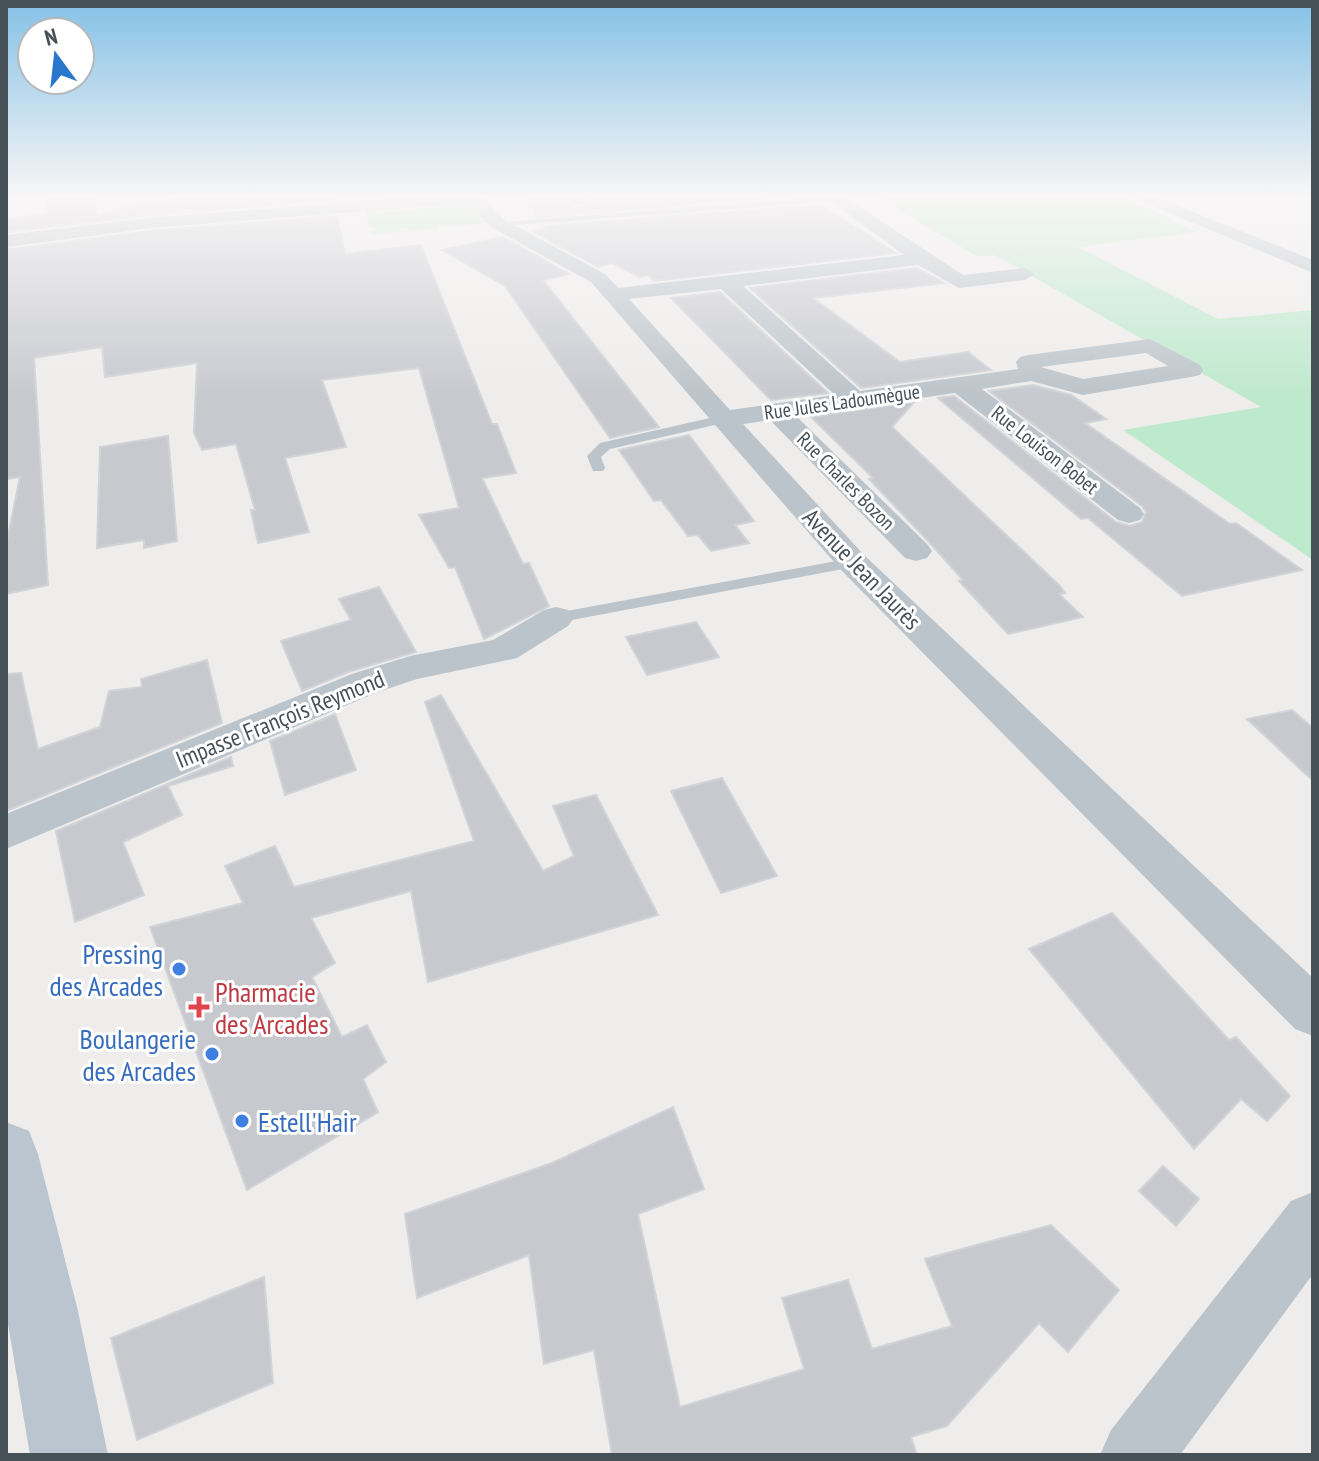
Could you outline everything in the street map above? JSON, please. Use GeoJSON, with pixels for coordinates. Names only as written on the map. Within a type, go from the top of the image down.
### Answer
{"type":"FeatureCollection","features":[{"type":"Feature","properties":{"kind":"main road"},"geometry":{"type":"LineString","coordinates":[[6,1154],[41,1307],[69,1455]]}},
{"type":"Feature","properties":{"kind":"street","name":"Avenue Jean Jaurès"},"geometry":{"type":"LineString","coordinates":[[569,262],[598,278],[853,563],[1313,1012]]}},
{"type":"Feature","properties":{"kind":"street"},"geometry":{"type":"LineString","coordinates":[[613,295],[895,262]]}},
{"type":"Feature","properties":{"kind":"street"},"geometry":{"type":"LineString","coordinates":[[927,262],[959,282],[1025,274]]}},
{"type":"Feature","properties":{"kind":"street"},"geometry":{"type":"LineString","coordinates":[[726,282],[854,399]]}},
{"type":"Feature","properties":{"kind":"street"},"geometry":{"type":"LineString","coordinates":[[1150,346],[1191,370],[1083,387],[1031,374],[1028,362],[1150,346]]}},
{"type":"Feature","properties":{"kind":"street","name":"Rue Jules Ladoumègue"},"geometry":{"type":"LineString","coordinates":[[723,419],[1031,374]]}},
{"type":"Feature","properties":{"kind":"street","name":"Rue Louison Bobet"},"geometry":{"type":"LineString","coordinates":[[961,385],[1129,514]]}},
{"type":"Feature","properties":{"kind":"street","name":"Rue Charles Bozon"},"geometry":{"type":"LineString","coordinates":[[776,411],[916,551]]}},
{"type":"Feature","properties":{"kind":"street","name":"Impasse François Reymond"},"geometry":{"type":"LineString","coordinates":[[6,832],[365,683],[410,668],[504,650],[556,618]]}},
{"type":"Feature","properties":{"kind":"street"},"geometry":{"type":"LineString","coordinates":[[1136,1455],[1313,1223]]}},
{"type":"Feature","properties":{"kind":"lane"},"geometry":{"type":"LineString","coordinates":[[598,468],[594,456],[605,446],[723,419]]}},
{"type":"Feature","properties":{"kind":"lane"},"geometry":{"type":"LineString","coordinates":[[556,618],[853,563]]}},
{"type":"Feature","properties":{"kind":"green space"},"geometry":{"type":"Polygon","coordinates":[[[1008,262],[1108,262],[1218,319],[1313,310],[1313,560],[1123,430],[1261,407],[1008,262]]]}},
{"type":"Feature","properties":{"kind":"building"},"geometry":{"type":"Polygon","coordinates":[[[6,262],[428,262],[492,424],[497,424],[516,473],[482,478],[523,564],[529,563],[549,606],[484,639],[455,567],[449,568],[419,515],[459,508],[419,368],[322,380],[346,447],[285,458],[309,532],[258,543],[251,510],[255,510],[236,444],[202,450],[194,433],[197,363],[105,377],[102,347],[34,358],[48,585],[6,594],[6,546],[20,477],[6,479],[6,262]]]}},
{"type":"Feature","properties":{"kind":"building"},"geometry":{"type":"Polygon","coordinates":[[[463,262],[548,262],[569,274],[543,280],[659,427],[610,438],[505,286],[463,262]]]}},
{"type":"Feature","properties":{"kind":"building"},"geometry":{"type":"Polygon","coordinates":[[[589,262],[817,262],[654,281],[649,275],[639,277],[612,263],[598,267],[589,262]]]}},
{"type":"Feature","properties":{"kind":"building"},"geometry":{"type":"Polygon","coordinates":[[[917,268],[944,283],[813,298],[900,362],[968,352],[991,370],[861,388],[750,288],[917,268]]]}},
{"type":"Feature","properties":{"kind":"building"},"geometry":{"type":"Polygon","coordinates":[[[720,292],[828,393],[771,400],[671,298],[720,292]]]}},
{"type":"Feature","properties":{"kind":"building"},"geometry":{"type":"Polygon","coordinates":[[[1033,385],[1071,395],[1106,419],[1085,423],[1302,570],[1182,596],[1088,518],[1081,519],[938,398],[954,396],[1116,522],[1130,526],[1142,522],[1146,512],[1142,506],[989,391],[1033,385]]]}},
{"type":"Feature","properties":{"kind":"building"},"geometry":{"type":"Polygon","coordinates":[[[914,402],[892,427],[1059,585],[1065,593],[1059,594],[1083,617],[1008,634],[959,581],[963,580],[929,542],[869,479],[873,478],[811,417],[914,402]]]}},
{"type":"Feature","properties":{"kind":"building"},"geometry":{"type":"Polygon","coordinates":[[[689,435],[754,521],[735,525],[749,543],[711,551],[698,535],[688,536],[661,500],[654,501],[619,450],[689,435]]]}},
{"type":"Feature","properties":{"kind":"building"},"geometry":{"type":"Polygon","coordinates":[[[168,436],[177,541],[144,548],[144,540],[97,548],[100,447],[168,436]]]}},
{"type":"Feature","properties":{"kind":"building"},"geometry":{"type":"Polygon","coordinates":[[[379,587],[416,652],[351,671],[302,691],[281,641],[351,620],[339,599],[379,587]]]}},
{"type":"Feature","properties":{"kind":"building"},"geometry":{"type":"Polygon","coordinates":[[[696,622],[719,657],[647,675],[626,637],[696,622]]]}},
{"type":"Feature","properties":{"kind":"building"},"geometry":{"type":"Polygon","coordinates":[[[207,660],[222,723],[6,811],[6,674],[21,673],[38,749],[100,727],[109,691],[142,687],[141,679],[207,660]]]}},
{"type":"Feature","properties":{"kind":"building"},"geometry":{"type":"Polygon","coordinates":[[[441,695],[543,871],[574,856],[553,806],[596,795],[658,915],[428,982],[411,891],[311,918],[335,963],[312,977],[342,1037],[367,1025],[386,1062],[363,1079],[378,1112],[247,1190],[150,927],[243,903],[225,866],[275,846],[294,887],[474,841],[425,702],[441,695]]]}},
{"type":"Feature","properties":{"kind":"building"},"geometry":{"type":"Polygon","coordinates":[[[1292,710],[1313,728],[1313,781],[1247,719],[1292,710]]]}},
{"type":"Feature","properties":{"kind":"building"},"geometry":{"type":"Polygon","coordinates":[[[335,714],[356,770],[285,795],[270,741],[335,714]]]}},
{"type":"Feature","properties":{"kind":"building"},"geometry":{"type":"Polygon","coordinates":[[[231,757],[233,766],[168,786],[182,815],[123,842],[144,895],[75,922],[56,831],[231,757]]]}},
{"type":"Feature","properties":{"kind":"building"},"geometry":{"type":"Polygon","coordinates":[[[722,778],[777,876],[721,893],[671,791],[722,778]]]}},
{"type":"Feature","properties":{"kind":"building"},"geometry":{"type":"Polygon","coordinates":[[[1112,913],[1229,1040],[1236,1037],[1290,1096],[1267,1121],[1241,1099],[1194,1149],[1029,949],[1112,913]]]}},
{"type":"Feature","properties":{"kind":"building"},"geometry":{"type":"Polygon","coordinates":[[[673,1107],[704,1189],[638,1214],[680,1407],[804,1369],[782,1298],[848,1280],[872,1349],[952,1326],[925,1259],[1051,1225],[1119,1290],[1068,1352],[1039,1323],[947,1426],[911,1437],[917,1455],[612,1455],[594,1350],[544,1364],[529,1255],[417,1298],[405,1214],[552,1163],[673,1107]]]}},
{"type":"Feature","properties":{"kind":"building"},"geometry":{"type":"Polygon","coordinates":[[[1163,1166],[1199,1199],[1176,1226],[1139,1191],[1163,1166]]]}},
{"type":"Feature","properties":{"kind":"building"},"geometry":{"type":"Polygon","coordinates":[[[264,1277],[273,1383],[137,1440],[111,1338],[264,1277]]]}},
{"type":"Feature","properties":{"kind":"place","name":"Pressing des Arcades"},"geometry":{"type":"Point","coordinates":[179,969]}},
{"type":"Feature","properties":{"kind":"place","name":"Pharmacie des Arcades"},"geometry":{"type":"Point","coordinates":[199,1007]}},
{"type":"Feature","properties":{"kind":"place","name":"Boulangerie des Arcades"},"geometry":{"type":"Point","coordinates":[212,1054]}},
{"type":"Feature","properties":{"kind":"place","name":"Estell'Hair"},"geometry":{"type":"Point","coordinates":[242,1121]}}]}
